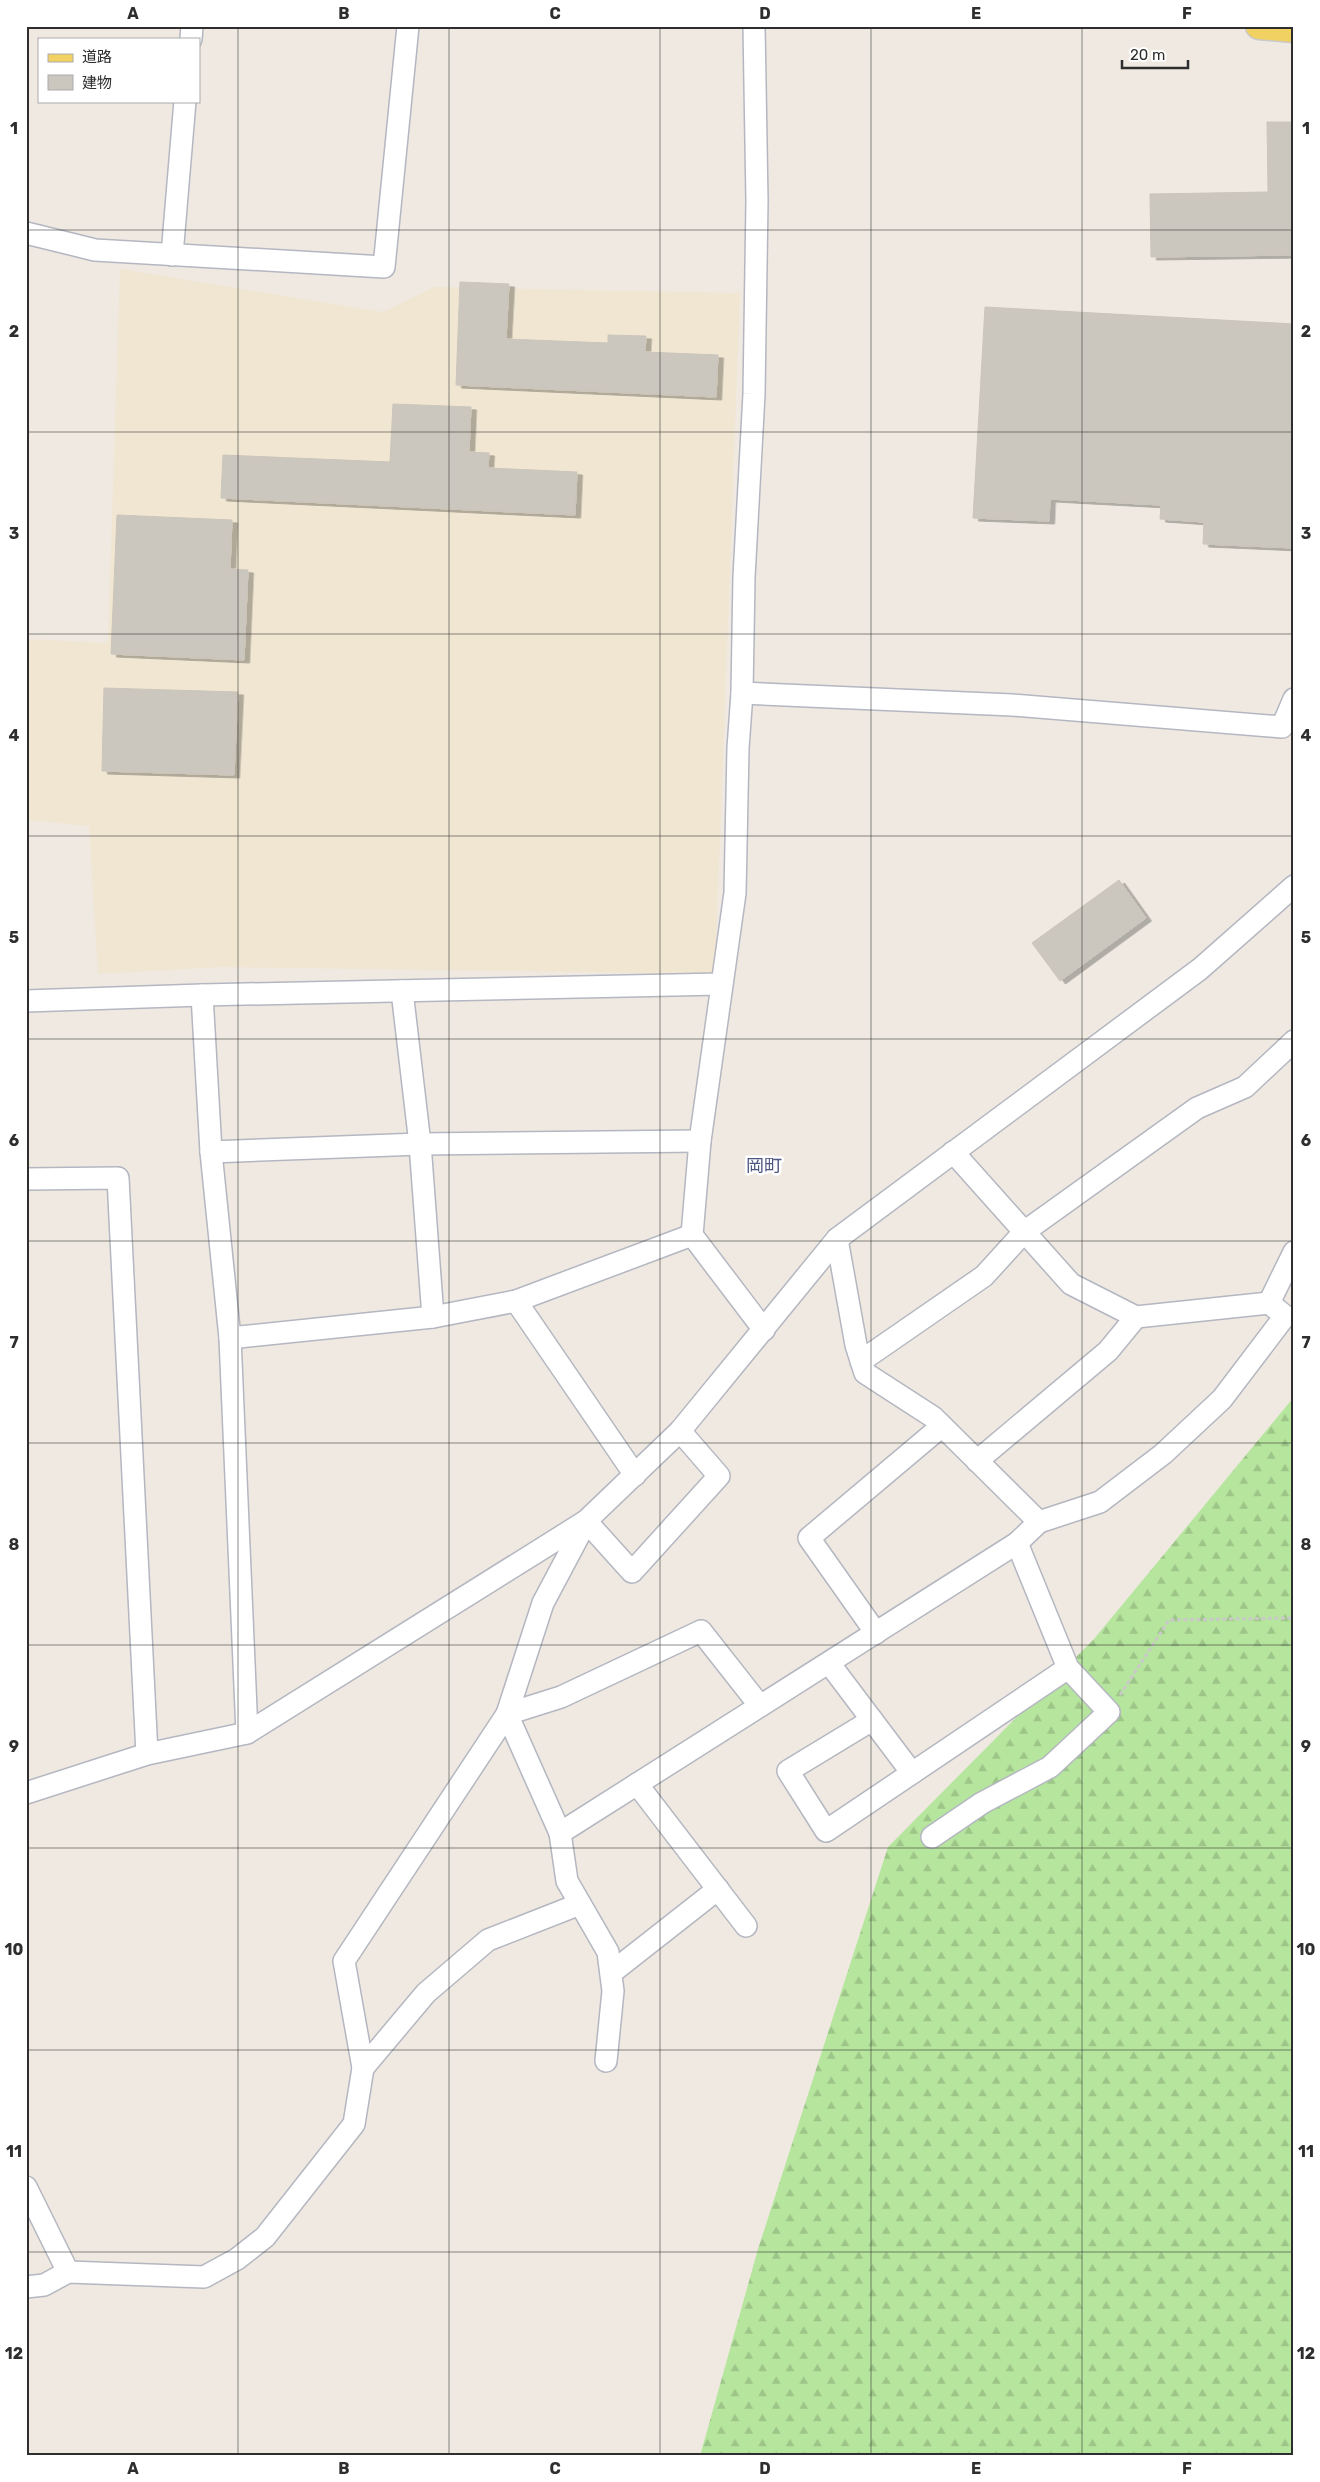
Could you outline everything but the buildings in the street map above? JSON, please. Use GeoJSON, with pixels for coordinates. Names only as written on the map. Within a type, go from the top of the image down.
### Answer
{"type":"FeatureCollection","features":[{"type":"Feature","properties":{"kind":"main road"},"geometry":{"type":"LineString","coordinates":[[1259,26],[1294,30]]}},
{"type":"Feature","properties":{"kind":"street"},"geometry":{"type":"LineString","coordinates":[[26,233],[95,250],[384,267],[408,26]]}},
{"type":"Feature","properties":{"kind":"street"},"geometry":{"type":"LineString","coordinates":[[754,26],[757,201],[754,384],[744,577],[735,893],[700,1141],[692,1235],[764,1330]]}},
{"type":"Feature","properties":{"kind":"street"},"geometry":{"type":"LineString","coordinates":[[172,255],[185,102]]}},
{"type":"Feature","properties":{"kind":"street"},"geometry":{"type":"LineString","coordinates":[[742,693],[1012,705],[1282,727],[1294,699]]}},
{"type":"Feature","properties":{"kind":"street"},"geometry":{"type":"LineString","coordinates":[[26,1793],[147,1754],[246,1733],[586,1521],[680,1431],[837,1239],[1200,969],[1294,886]]}},
{"type":"Feature","properties":{"kind":"street"},"geometry":{"type":"LineString","coordinates":[[26,1002],[202,995],[721,984]]}},
{"type":"Feature","properties":{"kind":"street"},"geometry":{"type":"LineString","coordinates":[[402,991],[420,1144],[433,1317]]}},
{"type":"Feature","properties":{"kind":"street"},"geometry":{"type":"LineString","coordinates":[[202,995],[211,1152],[230,1338],[246,1733]]}},
{"type":"Feature","properties":{"kind":"street"},"geometry":{"type":"LineString","coordinates":[[861,1361],[984,1276],[1024,1232],[1197,1108],[1245,1087],[1294,1041]]}},
{"type":"Feature","properties":{"kind":"street"},"geometry":{"type":"LineString","coordinates":[[211,1152],[420,1144],[700,1141]]}},
{"type":"Feature","properties":{"kind":"street"},"geometry":{"type":"LineString","coordinates":[[953,1152],[1070,1284],[1136,1316],[1283,1312]]}},
{"type":"Feature","properties":{"kind":"street"},"geometry":{"type":"LineString","coordinates":[[26,1179],[118,1178],[147,1754]]}},
{"type":"Feature","properties":{"kind":"street"},"geometry":{"type":"LineString","coordinates":[[230,1338],[433,1317],[516,1301],[692,1235]]}},
{"type":"Feature","properties":{"kind":"street"},"geometry":{"type":"LineString","coordinates":[[837,1239],[856,1345],[865,1373],[933,1418],[1039,1522]]}},
{"type":"Feature","properties":{"kind":"street"},"geometry":{"type":"LineString","coordinates":[[560,1833],[1017,1543],[1039,1522],[1100,1502],[1163,1454],[1222,1399],[1283,1312],[1294,1252]]}},
{"type":"Feature","properties":{"kind":"street"},"geometry":{"type":"LineString","coordinates":[[516,1301],[635,1475]]}},
{"type":"Feature","properties":{"kind":"street"},"geometry":{"type":"LineString","coordinates":[[977,1460],[1108,1351],[1136,1316]]}},
{"type":"Feature","properties":{"kind":"street"},"geometry":{"type":"LineString","coordinates":[[876,1633],[809,1538],[942,1426]]}},
{"type":"Feature","properties":{"kind":"street"},"geometry":{"type":"LineString","coordinates":[[586,1521],[632,1572],[719,1476],[680,1431]]}},
{"type":"Feature","properties":{"kind":"street"},"geometry":{"type":"LineString","coordinates":[[26,2287],[44,2285],[68,2272],[204,2277],[237,2259],[265,2236],[354,2124],[363,2068],[344,1961],[506,1714],[543,1603],[586,1521]]}},
{"type":"Feature","properties":{"kind":"street"},"geometry":{"type":"LineString","coordinates":[[932,1837],[982,1803],[1050,1767],[1109,1712],[1068,1668],[1017,1543]]}},
{"type":"Feature","properties":{"kind":"street"},"geometry":{"type":"LineString","coordinates":[[506,1714],[560,1697],[701,1631],[760,1706]]}},
{"type":"Feature","properties":{"kind":"street"},"geometry":{"type":"LineString","coordinates":[[829,1662],[912,1773]]}},
{"type":"Feature","properties":{"kind":"street"},"geometry":{"type":"LineString","coordinates":[[872,1720],[788,1771],[826,1831],[1068,1668]]}},
{"type":"Feature","properties":{"kind":"street"},"geometry":{"type":"LineString","coordinates":[[506,1714],[560,1833],[567,1881],[608,1952],[613,1991],[606,2062]]}},
{"type":"Feature","properties":{"kind":"street"},"geometry":{"type":"LineString","coordinates":[[637,1784],[746,1926]]}},
{"type":"Feature","properties":{"kind":"street"},"geometry":{"type":"LineString","coordinates":[[611,1973],[718,1889]]}},
{"type":"Feature","properties":{"kind":"street"},"geometry":{"type":"LineString","coordinates":[[363,2068],[426,1993],[488,1940],[580,1904]]}},
{"type":"Feature","properties":{"kind":"street"},"geometry":{"type":"LineString","coordinates":[[26,2186],[31,2213],[68,2272]]}},
{"type":"Feature","properties":{"kind":"path"},"geometry":{"type":"LineString","coordinates":[[1109,1712],[1169,1620],[1294,1618]]}},
{"type":"Feature","properties":{"kind":"shaded area"},"geometry":{"type":"Polygon","coordinates":[[[120,269],[383,312],[434,287],[740,293],[715,974],[222,967],[98,974],[89,826],[26,820],[26,639],[108,643],[120,269]]]}},
{"type":"Feature","properties":{"kind":"green space"},"geometry":{"type":"Polygon","coordinates":[[[1294,1397],[1294,2456],[700,2456],[758,2249],[888,1847],[1094,1639],[1294,1397]]]}},
{"type":"Feature","properties":{"kind":"district","name":"岡町"},"geometry":{"type":"Point","coordinates":[764,1166]}}]}
